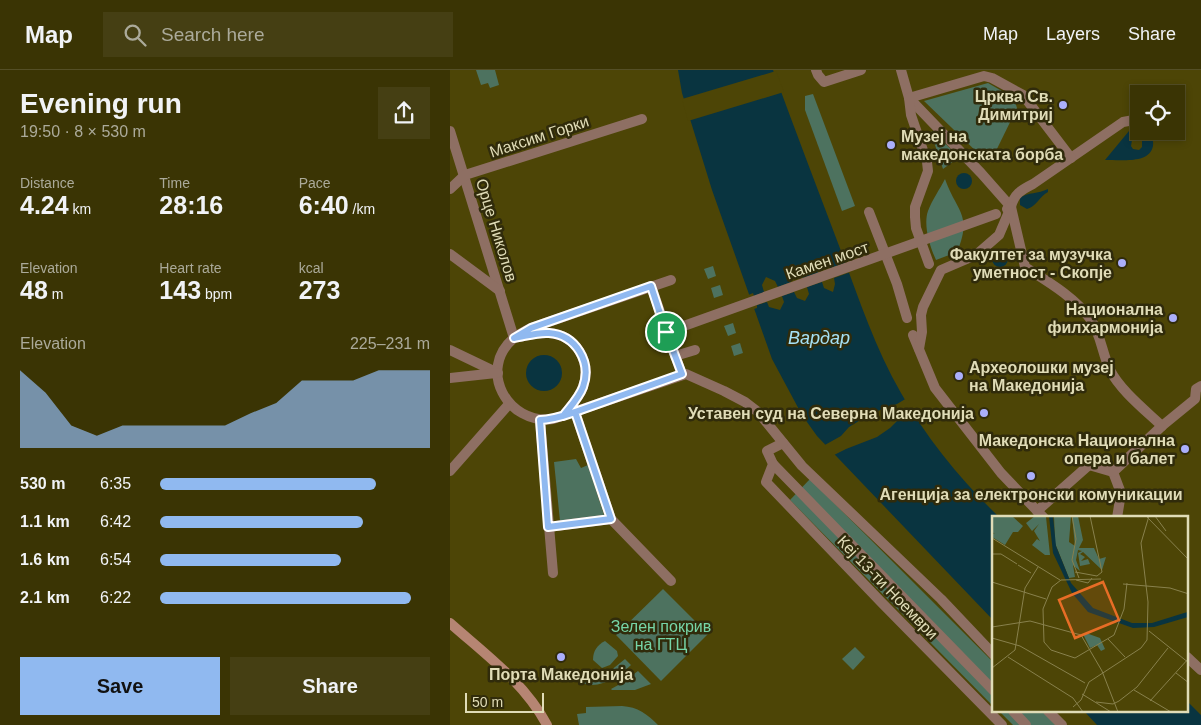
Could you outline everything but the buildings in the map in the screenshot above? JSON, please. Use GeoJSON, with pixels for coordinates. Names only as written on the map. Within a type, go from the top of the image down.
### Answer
{"type":"FeatureCollection","features":[{"type":"Feature","properties":{"kind":"street"},"geometry":{"type":"LineString","coordinates":[[818,72],[824,82],[861,70]]}},
{"type":"Feature","properties":{"kind":"street"},"geometry":{"type":"LineString","coordinates":[[901,70],[909,98],[911,115],[927,162],[928,171],[916,207],[915,217],[916,228],[929,264]]}},
{"type":"Feature","properties":{"kind":"street"},"geometry":{"type":"LineString","coordinates":[[909,98],[984,76],[992,78],[1023,95],[1070,158]]}},
{"type":"Feature","properties":{"kind":"street"},"geometry":{"type":"LineString","coordinates":[[909,98],[1011,207],[1025,266],[1063,291],[1090,318],[1098,333],[1110,370],[1118,382],[1162,426]]}},
{"type":"Feature","properties":{"kind":"street","name":"Максим Горки"},"geometry":{"type":"LineString","coordinates":[[450,189],[465,175],[642,119]]}},
{"type":"Feature","properties":{"kind":"street"},"geometry":{"type":"LineString","coordinates":[[919,349],[923,308],[942,270],[976,255],[999,235],[1013,198],[1020,190],[1033,184],[1123,122],[1130,121]]}},
{"type":"Feature","properties":{"kind":"street","name":"Орце Николов"},"geometry":{"type":"LineString","coordinates":[[450,131],[514,338]]}},
{"type":"Feature","properties":{"kind":"street","name":"Камен мост"},"geometry":{"type":"LineString","coordinates":[[666,332],[1011,207]]}},
{"type":"Feature","properties":{"kind":"street"},"geometry":{"type":"LineString","coordinates":[[869,212],[897,284],[907,318]]}},
{"type":"Feature","properties":{"kind":"street"},"geometry":{"type":"LineString","coordinates":[[450,254],[500,291]]}},
{"type":"Feature","properties":{"kind":"street"},"geometry":{"type":"LineString","coordinates":[[651,286],[682,374],[553,419],[540,420],[522,414],[509,404],[500,389],[498,373],[503,353],[514,338],[531,328],[651,286],[671,280]]}},
{"type":"Feature","properties":{"kind":"street"},"geometry":{"type":"LineString","coordinates":[[514,338],[538,333],[552,333],[566,337],[577,348],[585,363],[585,381],[579,396],[563,416]]}},
{"type":"Feature","properties":{"kind":"street"},"geometry":{"type":"LineString","coordinates":[[913,335],[935,388],[1001,473],[1040,514],[1088,465],[1113,472]]}},
{"type":"Feature","properties":{"kind":"street"},"geometry":{"type":"LineString","coordinates":[[450,350],[498,373]]}},
{"type":"Feature","properties":{"kind":"street"},"geometry":{"type":"LineString","coordinates":[[675,356],[695,350]]}},
{"type":"Feature","properties":{"kind":"street"},"geometry":{"type":"LineString","coordinates":[[450,378],[498,373]]}},
{"type":"Feature","properties":{"kind":"street","name":"Кеј 13-ти Ноември"},"geometry":{"type":"LineString","coordinates":[[682,374],[686,374],[724,391],[745,402],[758,412],[802,466],[941,599],[992,653]]}},
{"type":"Feature","properties":{"kind":"street"},"geometry":{"type":"LineString","coordinates":[[1113,472],[1162,426],[1195,399],[1196,389],[1201,386]]}},
{"type":"Feature","properties":{"kind":"street"},"geometry":{"type":"LineString","coordinates":[[450,471],[509,404]]}},
{"type":"Feature","properties":{"kind":"street"},"geometry":{"type":"LineString","coordinates":[[575,412],[611,519],[671,581]]}},
{"type":"Feature","properties":{"kind":"street"},"geometry":{"type":"LineString","coordinates":[[540,420],[553,573]]}},
{"type":"Feature","properties":{"kind":"street","name":"Кеј 13-ти Ноември"},"geometry":{"type":"LineString","coordinates":[[783,443],[768,452],[772,464],[992,689]]}},
{"type":"Feature","properties":{"kind":"street","name":"Кеј 13-ти Ноември"},"geometry":{"type":"LineString","coordinates":[[772,464],[766,482],[1002,725]]}},
{"type":"Feature","properties":{"kind":"street"},"geometry":{"type":"LineString","coordinates":[[1113,472],[1121,493],[1117,516]]}},
{"type":"Feature","properties":{"kind":"street"},"geometry":{"type":"LineString","coordinates":[[548,527],[611,519]]}},
{"type":"Feature","properties":{"kind":"street"},"geometry":{"type":"LineString","coordinates":[[450,624],[513,679],[547,725]]}},
{"type":"Feature","properties":{"kind":"street"},"geometry":{"type":"LineString","coordinates":[[1188,658],[1201,670]]}},
{"type":"Feature","properties":{"kind":"street"},"geometry":{"type":"LineString","coordinates":[[1014,712],[1026,725]]}},
{"type":"Feature","properties":{"kind":"street"},"geometry":{"type":"LineString","coordinates":[[1049,712],[1062,725]]}},
{"type":"Feature","properties":{"kind":"green space"},"geometry":{"type":"Polygon","coordinates":[[[476,70],[495,70],[499,85],[490,88],[488,83],[481,85],[476,70]]]}},
{"type":"Feature","properties":{"kind":"green space"},"geometry":{"type":"Polygon","coordinates":[[[988,83],[1014,98],[1017,108],[993,157],[981,156],[924,101],[988,83]]]}},
{"type":"Feature","properties":{"kind":"green space"},"geometry":{"type":"Polygon","coordinates":[[[813,94],[855,206],[842,211],[805,110],[805,96],[813,94]]]}},
{"type":"Feature","properties":{"kind":"green space"},"geometry":{"type":"Polygon","coordinates":[[[932,131],[959,157],[943,169],[931,133],[932,131]]]}},
{"type":"Feature","properties":{"kind":"green space"},"geometry":{"type":"Polygon","coordinates":[[[945,179],[961,213],[963,221],[962,239],[957,252],[936,260],[926,223],[928,211],[945,179]]]}},
{"type":"Feature","properties":{"kind":"green space"},"geometry":{"type":"Polygon","coordinates":[[[713,266],[716,276],[708,279],[704,269],[713,266]]]}},
{"type":"Feature","properties":{"kind":"green space"},"geometry":{"type":"Polygon","coordinates":[[[720,285],[723,295],[714,298],[711,288],[720,285]]]}},
{"type":"Feature","properties":{"kind":"green space"},"geometry":{"type":"Polygon","coordinates":[[[733,323],[736,333],[728,336],[724,326],[733,323]]]}},
{"type":"Feature","properties":{"kind":"green space"},"geometry":{"type":"Polygon","coordinates":[[[740,343],[743,353],[734,356],[731,346],[740,343]]]}},
{"type":"Feature","properties":{"kind":"green space"},"geometry":{"type":"Polygon","coordinates":[[[576,459],[581,468],[588,465],[604,515],[560,521],[554,462],[576,459]]]}},
{"type":"Feature","properties":{"kind":"green space"},"geometry":{"type":"Polygon","coordinates":[[[810,479],[992,661],[992,705],[790,500],[810,479]]]}},
{"type":"Feature","properties":{"kind":"green space","name":"Зелен покрив на ГТЦ"},"geometry":{"type":"Polygon","coordinates":[[[663,589],[708,634],[661,681],[616,635],[663,589]]]}},
{"type":"Feature","properties":{"kind":"green space"},"geometry":{"type":"Polygon","coordinates":[[[605,641],[617,651],[618,656],[610,665],[602,668],[593,660],[593,657],[596,649],[605,641]]]}},
{"type":"Feature","properties":{"kind":"green space"},"geometry":{"type":"Polygon","coordinates":[[[855,647],[865,657],[853,670],[842,659],[855,647]]]}},
{"type":"Feature","properties":{"kind":"green space"},"geometry":{"type":"Polygon","coordinates":[[[625,659],[631,665],[609,681],[596,685],[582,683],[584,677],[610,671],[625,659]]]}},
{"type":"Feature","properties":{"kind":"green space"},"geometry":{"type":"Polygon","coordinates":[[[638,671],[651,684],[635,690],[611,689],[622,683],[638,671]]]}},
{"type":"Feature","properties":{"kind":"green space"},"geometry":{"type":"Polygon","coordinates":[[[622,706],[642,712],[658,725],[579,725],[577,714],[586,713],[586,707],[622,706]]]}},
{"type":"Feature","properties":{"kind":"green space"},"geometry":{"type":"Polygon","coordinates":[[[1000,712],[1043,712],[1056,725],[1013,725],[1000,712]]]}},
{"type":"Feature","properties":{"kind":"water","name":"Вардар"},"geometry":{"type":"Polygon","coordinates":[[[678,70],[773,70],[883,359],[911,410],[933,443],[958,474],[998,516],[992,516],[992,619],[817,436],[802,415],[772,359],[712,190],[682,93],[678,70]]]}},
{"type":"Feature","properties":{"kind":"water"},"geometry":{"type":"Polygon","coordinates":[[[1129,131],[1133,149],[1139,150],[1142,147],[1141,140],[1153,140],[1153,146],[1150,152],[1140,159],[1105,160],[1129,131]]]}},
{"type":"Feature","properties":{"kind":"water"},"geometry":{"type":"Polygon","coordinates":[[[964,173],[970,175],[972,181],[970,187],[964,189],[958,187],[956,181],[958,175],[964,173]]]}},
{"type":"Feature","properties":{"kind":"water"},"geometry":{"type":"Polygon","coordinates":[[[1048,189],[1048,192],[1030,208],[1027,209],[1020,205],[1020,198],[1023,196],[1048,189]]]}},
{"type":"Feature","properties":{"kind":"water"},"geometry":{"type":"Polygon","coordinates":[[[1000,251],[1006,253],[1008,259],[1006,265],[1000,267],[994,265],[992,259],[994,253],[1000,251]]]}},
{"type":"Feature","properties":{"kind":"water"},"geometry":{"type":"Polygon","coordinates":[[[544,355],[556,361],[562,373],[556,385],[544,391],[532,385],[526,373],[532,361],[544,355]]]}},
{"type":"Feature","properties":{"kind":"water"},"geometry":{"type":"Polygon","coordinates":[[[1188,702],[1201,715],[1201,725],[1097,725],[1085,712],[1188,712],[1188,702]]]}},
{"type":"Feature","properties":{"kind":"pier"},"geometry":{"type":"Polygon","coordinates":[[[776,71],[784,92],[688,121],[682,99],[776,71]]]}},
{"type":"Feature","properties":{"kind":"pier"},"geometry":{"type":"Polygon","coordinates":[[[819,258],[827,263],[830,268],[848,262],[851,272],[834,278],[833,292],[824,288],[822,282],[807,287],[809,294],[805,301],[797,298],[794,292],[782,296],[784,302],[780,310],[769,307],[767,302],[757,305],[757,308],[751,310],[746,296],[753,293],[754,296],[764,292],[762,285],[766,277],[775,281],[778,287],[791,282],[788,275],[792,267],[800,271],[803,278],[818,273],[816,267],[819,258]]]}},
{"type":"Feature","properties":{"kind":"pier"},"geometry":{"type":"Polygon","coordinates":[[[907,398],[914,409],[903,415],[890,428],[877,437],[832,456],[823,446],[841,436],[849,427],[872,413],[897,404],[907,398]]]}},
{"type":"Feature","properties":{"kind":"place","name":"Црква Св. Димитриј"},"geometry":{"type":"Point","coordinates":[1063,105]}},
{"type":"Feature","properties":{"kind":"place","name":"Музеј на македонската борба"},"geometry":{"type":"Point","coordinates":[891,145]}},
{"type":"Feature","properties":{"kind":"place","name":"Факултет за музучка уметност - Скопје"},"geometry":{"type":"Point","coordinates":[1122,263]}},
{"type":"Feature","properties":{"kind":"place","name":"Национална филхармонија"},"geometry":{"type":"Point","coordinates":[1173,318]}},
{"type":"Feature","properties":{"kind":"place","name":"Археолошки музеј на Македонија"},"geometry":{"type":"Point","coordinates":[959,376]}},
{"type":"Feature","properties":{"kind":"place","name":"Уставен суд на Северна Македонија"},"geometry":{"type":"Point","coordinates":[984,413]}},
{"type":"Feature","properties":{"kind":"place","name":"Македонска Национална опера и балет"},"geometry":{"type":"Point","coordinates":[1185,449]}},
{"type":"Feature","properties":{"kind":"place","name":"Агенција за електронски комуникации"},"geometry":{"type":"Point","coordinates":[1031,476]}},
{"type":"Feature","properties":{"kind":"place","name":"Порта Македонија"},"geometry":{"type":"Point","coordinates":[561,657]}},
{"type":"Feature","properties":{"kind":"route"},"geometry":{"type":"LineString","coordinates":[[666,332],[651,286],[531,328],[514,338],[536,333],[549,333],[566,337],[577,348],[586,368],[582,390],[563,416],[575,412],[611,519],[548,527],[540,420],[559,418],[575,412],[682,374],[666,332]]}}]}
